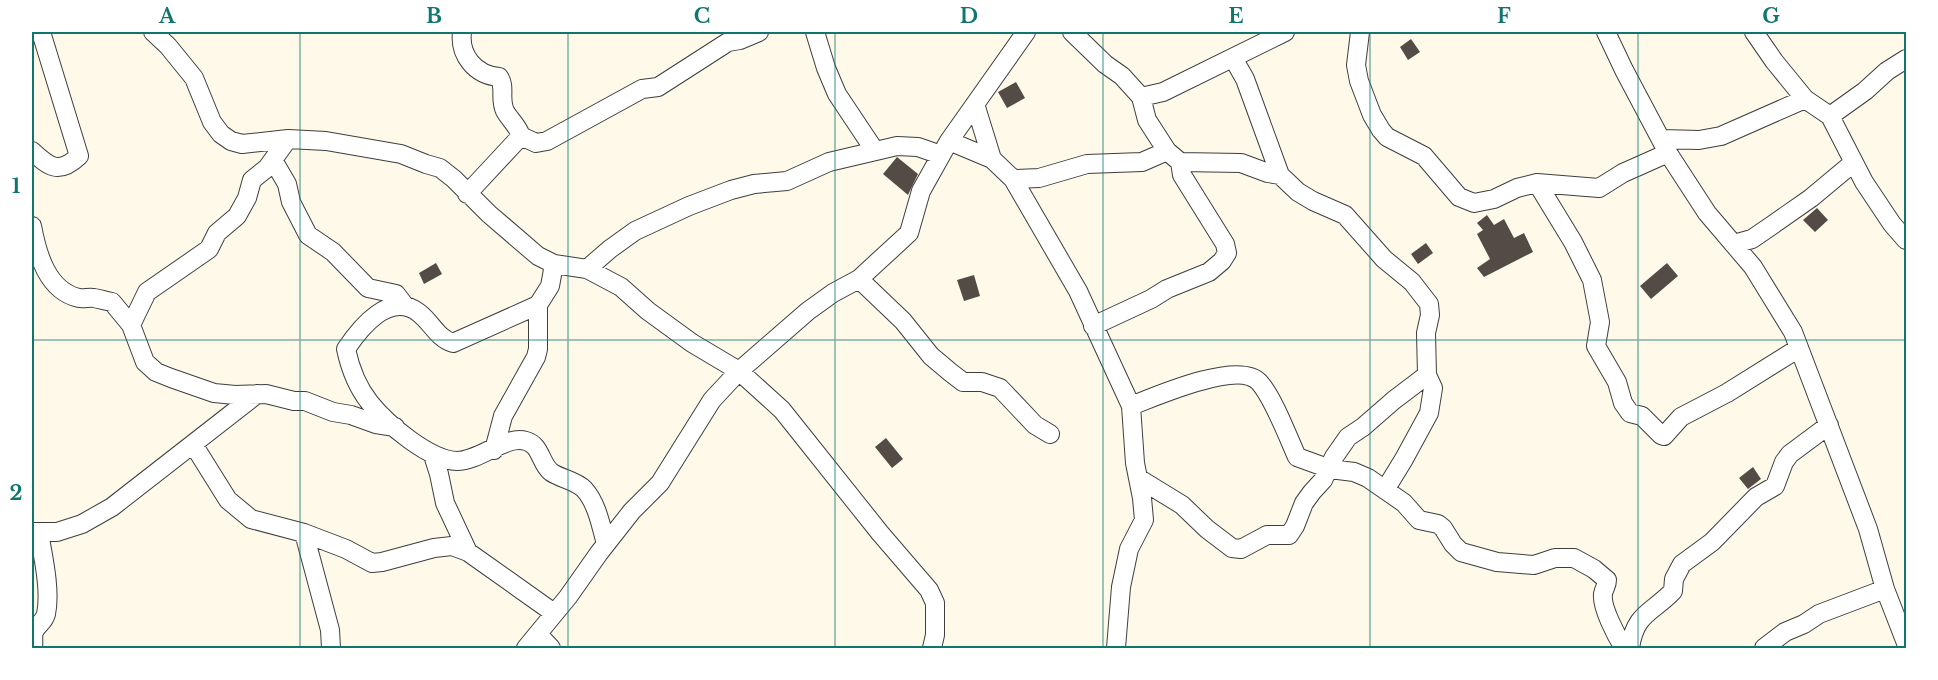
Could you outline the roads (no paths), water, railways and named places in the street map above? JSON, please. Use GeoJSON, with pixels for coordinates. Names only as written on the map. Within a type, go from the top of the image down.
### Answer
{"type":"FeatureCollection","features":[{"type":"Feature","properties":{"kind":"street"},"geometry":{"type":"LineString","coordinates":[[32,151],[55,168],[64,167],[79,156],[41,32]]}},
{"type":"Feature","properties":{"kind":"street"},"geometry":{"type":"LineString","coordinates":[[153,32],[168,46],[194,78],[212,122],[221,134],[231,141],[242,144],[288,139],[326,141],[401,154],[440,168],[538,256],[554,264],[586,269],[621,287],[666,324],[739,371],[782,410],[880,533],[929,590],[935,603],[935,635],[932,648]]}},
{"type":"Feature","properties":{"kind":"street"},"geometry":{"type":"LineString","coordinates":[[462,32],[460,43],[478,71],[486,76],[499,77],[503,83],[502,99],[505,111],[522,136],[536,142],[547,141],[642,89],[658,87],[728,42],[759,32]]}},
{"type":"Feature","properties":{"kind":"street"},"geometry":{"type":"LineString","coordinates":[[815,32],[837,94],[874,151]]}},
{"type":"Feature","properties":{"kind":"street"},"geometry":{"type":"LineString","coordinates":[[526,648],[568,597],[632,511],[660,483],[712,400],[739,371],[808,311],[833,293],[859,279],[909,233],[921,191],[945,148],[1026,32]]}},
{"type":"Feature","properties":{"kind":"street"},"geometry":{"type":"LineString","coordinates":[[1072,32],[1105,64],[1122,76],[1141,97],[1147,120],[1174,156],[1182,175],[1225,244],[1227,253],[1222,261],[1209,272],[1167,289],[1093,326]]}},
{"type":"Feature","properties":{"kind":"street"},"geometry":{"type":"LineString","coordinates":[[1141,97],[1163,92],[1285,32]]}},
{"type":"Feature","properties":{"kind":"street"},"geometry":{"type":"LineString","coordinates":[[1360,32],[1356,65],[1359,81],[1372,115],[1387,137],[1424,156],[1459,197],[1474,203],[1494,199],[1517,188],[1537,183],[1599,188],[1665,146],[1721,136],[1805,99]]}},
{"type":"Feature","properties":{"kind":"street"},"geometry":{"type":"LineString","coordinates":[[1606,32],[1665,146],[1707,213],[1753,267],[1793,332],[1868,529],[1906,644]]}},
{"type":"Feature","properties":{"kind":"street"},"geometry":{"type":"LineString","coordinates":[[1754,32],[1805,99],[1830,116],[1853,163],[1892,224],[1906,240]]}},
{"type":"Feature","properties":{"kind":"street"},"geometry":{"type":"LineString","coordinates":[[1233,58],[1245,79],[1281,176],[1298,192],[1313,201],[1345,214],[1384,260],[1412,282],[1429,304],[1430,315],[1426,333],[1427,375],[1432,388],[1429,413],[1385,490]]}},
{"type":"Feature","properties":{"kind":"street"},"geometry":{"type":"LineString","coordinates":[[1830,116],[1865,91],[1887,71],[1906,59]]}},
{"type":"Feature","properties":{"kind":"street"},"geometry":{"type":"LineString","coordinates":[[975,104],[992,159],[1013,179],[1078,291],[1131,406],[1131,424],[1143,498],[1144,520],[1129,549],[1121,587],[1116,648]]}},
{"type":"Feature","properties":{"kind":"street"},"geometry":{"type":"LineString","coordinates":[[467,194],[522,136]]}},
{"type":"Feature","properties":{"kind":"street"},"geometry":{"type":"LineString","coordinates":[[130,325],[147,292],[209,249],[217,233],[237,216],[247,198],[252,180],[267,168],[288,139]]}},
{"type":"Feature","properties":{"kind":"street"},"geometry":{"type":"LineString","coordinates":[[586,269],[635,231],[689,206],[754,184],[787,181],[829,162],[897,146],[945,148],[992,159]]}},
{"type":"Feature","properties":{"kind":"street"},"geometry":{"type":"LineString","coordinates":[[1013,179],[1039,178],[1087,164],[1142,162],[1174,156],[1241,163],[1281,176]]}},
{"type":"Feature","properties":{"kind":"street"},"geometry":{"type":"LineString","coordinates":[[273,160],[287,184],[291,202],[308,235],[333,252],[368,288],[396,294],[405,306]]}},
{"type":"Feature","properties":{"kind":"street"},"geometry":{"type":"LineString","coordinates":[[1734,244],[1752,239],[1853,163]]}},
{"type":"Feature","properties":{"kind":"street"},"geometry":{"type":"LineString","coordinates":[[1537,183],[1573,242],[1592,280],[1600,322],[1596,346],[1617,382],[1623,403],[1630,413],[1642,416],[1661,435],[1664,436],[1681,417],[1727,393],[1799,348]]}},
{"type":"Feature","properties":{"kind":"street"},"geometry":{"type":"LineString","coordinates":[[32,226],[38,253],[58,287],[79,298],[112,302],[130,325],[145,362],[156,372],[214,393],[266,394],[294,401],[305,401],[333,412],[395,427]]}},
{"type":"Feature","properties":{"kind":"street"},"geometry":{"type":"LineString","coordinates":[[494,450],[508,405],[536,357],[538,305],[550,286],[554,264]]}},
{"type":"Feature","properties":{"kind":"street"},"geometry":{"type":"LineString","coordinates":[[859,279],[903,321],[931,356],[950,372],[963,382],[982,382],[1000,388],[1035,425],[1050,434]]}},
{"type":"Feature","properties":{"kind":"street"},"geometry":{"type":"LineString","coordinates":[[538,305],[453,343],[444,340],[420,313],[398,305],[378,313],[360,328],[346,349],[351,369],[370,403],[395,427],[433,455],[457,460],[478,457],[514,440],[528,441],[536,447],[550,472],[583,489],[595,509],[606,544]]}},
{"type":"Feature","properties":{"kind":"street"},"geometry":{"type":"LineString","coordinates":[[1131,406],[1219,377],[1237,374],[1251,376],[1260,382],[1297,457],[1330,469],[1354,472],[1404,503],[1419,520],[1438,524],[1461,552],[1497,562],[1534,565],[1555,558],[1574,558],[1594,568],[1607,580],[1603,600],[1611,627],[1624,648]]}},
{"type":"Feature","properties":{"kind":"street"},"geometry":{"type":"LineString","coordinates":[[1138,478],[1182,505],[1232,548],[1241,549],[1267,535],[1288,535],[1295,526],[1308,495],[1323,480],[1334,457],[1348,437],[1427,375]]}},
{"type":"Feature","properties":{"kind":"street"},"geometry":{"type":"LineString","coordinates":[[33,648],[35,629],[44,621],[47,605],[43,553],[35,533],[57,532],[82,524],[112,507],[257,394]]}},
{"type":"Feature","properties":{"kind":"street"},"geometry":{"type":"LineString","coordinates":[[1630,648],[1632,632],[1651,609],[1673,591],[1674,579],[1682,564],[1712,542],[1756,497],[1775,486],[1784,462],[1790,454],[1829,425]]}},
{"type":"Feature","properties":{"kind":"street"},"geometry":{"type":"LineString","coordinates":[[193,444],[228,501],[251,519],[304,533],[346,549],[372,563],[452,546],[468,552],[554,613]]}},
{"type":"Feature","properties":{"kind":"street"},"geometry":{"type":"LineString","coordinates":[[433,455],[445,503],[468,552]]}},
{"type":"Feature","properties":{"kind":"street"},"geometry":{"type":"LineString","coordinates":[[304,533],[330,630],[331,648]]}},
{"type":"Feature","properties":{"kind":"street"},"geometry":{"type":"LineString","coordinates":[[1764,648],[1785,632],[1804,624],[1819,614],[1886,589]]}},
{"type":"Feature","properties":{"kind":"street"},"geometry":{"type":"LineString","coordinates":[[538,634],[551,648]]}}]}
